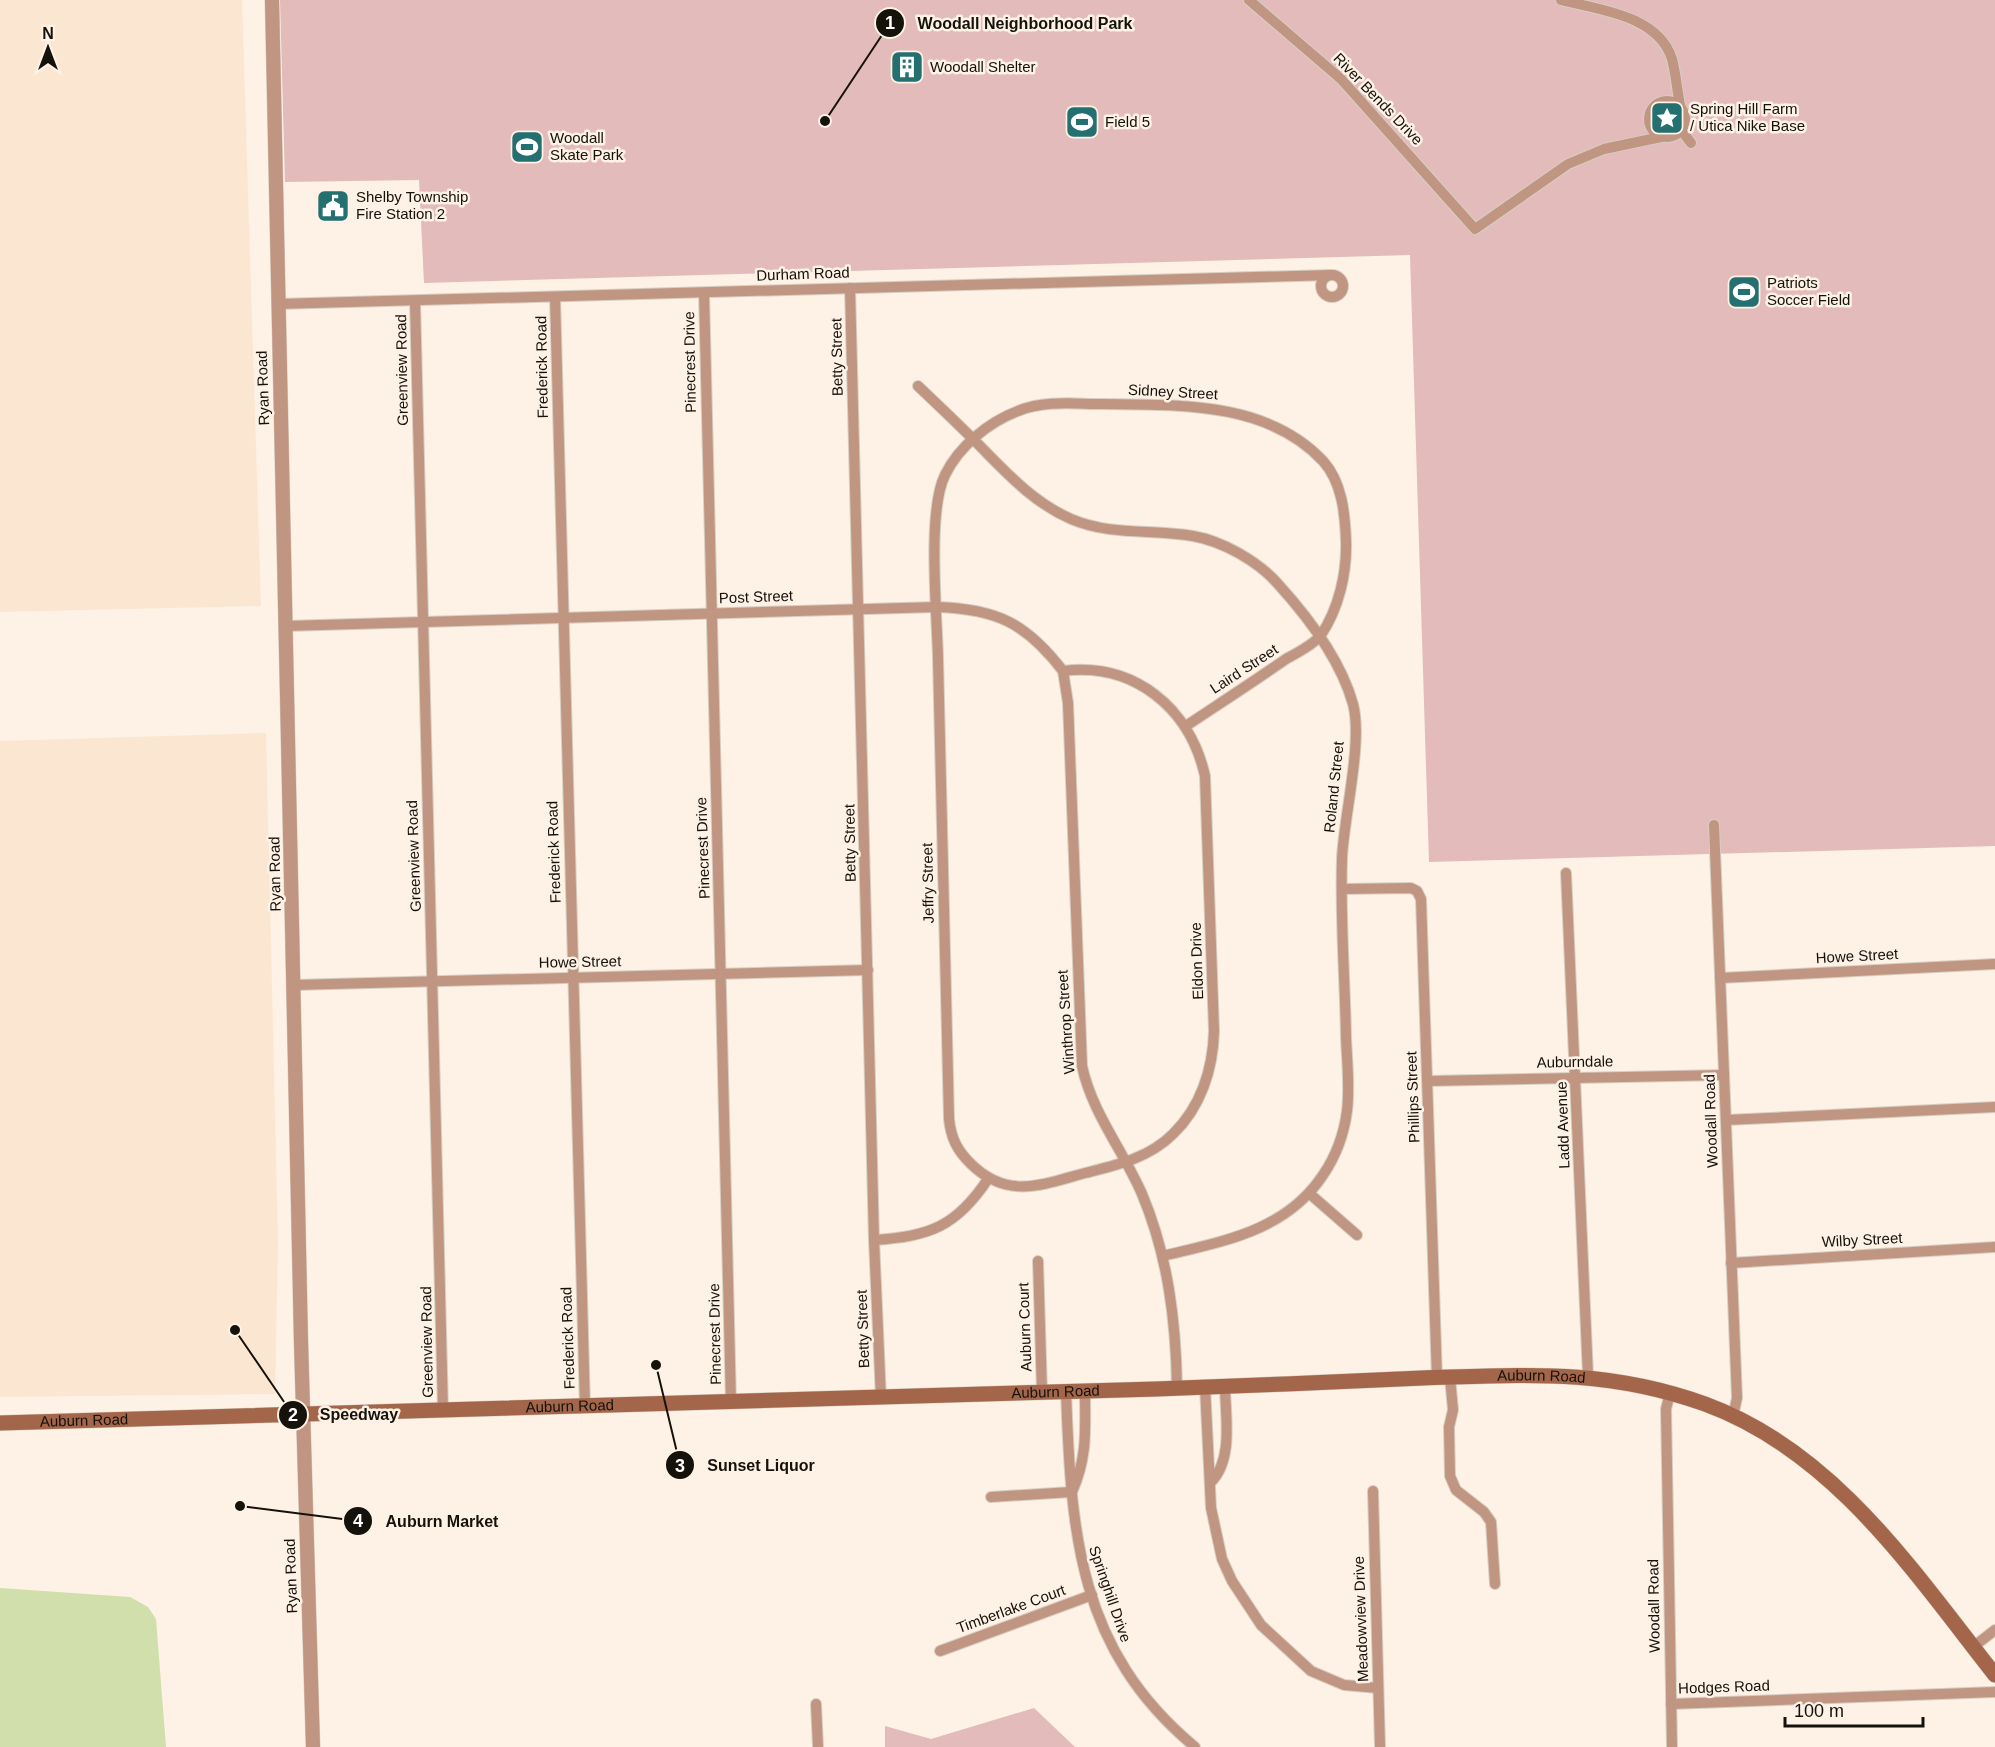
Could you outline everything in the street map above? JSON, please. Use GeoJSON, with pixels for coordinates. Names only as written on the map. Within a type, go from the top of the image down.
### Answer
{"type":"FeatureCollection","features":[{"type":"Feature","properties":{"kind":"main road","name":"Auburn Road"},"geometry":{"type":"LineString","coordinates":[[0,1423],[731,1403],[1444,1378],[1588,1376],[1670,1393],[1733,1416],[1786,1447],[1843,1492],[1881,1531],[1995,1675]]}},
{"type":"Feature","properties":{"kind":"street","name":"Ryan Road"},"geometry":{"type":"LineString","coordinates":[[272,0],[303,1416],[313,1747]]}},
{"type":"Feature","properties":{"kind":"street","name":"River Bends Drive"},"geometry":{"type":"LineString","coordinates":[[1249,0],[1341,79],[1475,229],[1568,164],[1604,149],[1648,140]]}},
{"type":"Feature","properties":{"kind":"street"},"geometry":{"type":"LineString","coordinates":[[1561,0],[1630,18],[1653,32],[1669,53],[1684,120],[1682,131],[1691,143]]}},
{"type":"Feature","properties":{"kind":"street"},"geometry":{"type":"LineString","coordinates":[[1678,89],[1668,100],[1657,104],[1651,111],[1651,129],[1648,140],[1682,131]]}},
{"type":"Feature","properties":{"kind":"street"},"geometry":{"type":"LineString","coordinates":[[1668,100],[1680,105]]}},
{"type":"Feature","properties":{"kind":"street"},"geometry":{"type":"LineString","coordinates":[[1651,129],[1654,134],[1661,137]]}},
{"type":"Feature","properties":{"kind":"street","name":"Durham Road"},"geometry":{"type":"LineString","coordinates":[[277,304],[1331,275]]}},
{"type":"Feature","properties":{"kind":"street"},"geometry":{"type":"LineString","coordinates":[[1312,276],[1322,291],[1327,296],[1334,297],[1343,290],[1341,279],[1331,275],[1322,280],[1322,291]]}},
{"type":"Feature","properties":{"kind":"street","name":"Betty Street"},"geometry":{"type":"LineString","coordinates":[[850,288],[874,1240],[881,1398]]}},
{"type":"Feature","properties":{"kind":"street","name":"Pinecrest Drive"},"geometry":{"type":"LineString","coordinates":[[704,293],[731,1403]]}},
{"type":"Feature","properties":{"kind":"street","name":"Frederick Road"},"geometry":{"type":"LineString","coordinates":[[555,297],[585,1407]]}},
{"type":"Feature","properties":{"kind":"street","name":"Greenview Road"},"geometry":{"type":"LineString","coordinates":[[415,301],[444,1411]]}},
{"type":"Feature","properties":{"kind":"street","name":"Roland Street"},"geometry":{"type":"LineString","coordinates":[[918,386],[1037,501],[1075,521],[1122,532],[1192,536],[1234,552],[1276,581],[1319,638],[1344,681],[1354,707],[1354,740],[1342,856],[1347,1113],[1335,1152],[1310,1194],[1284,1216],[1252,1233],[1163,1256]]}},
{"type":"Feature","properties":{"kind":"street","name":"Sidney Street"},"geometry":{"type":"LineString","coordinates":[[973,439],[1017,411],[1053,404],[1219,410],[1256,420],[1289,436],[1324,462],[1337,483],[1343,507],[1346,545],[1343,579],[1335,605],[1319,638]]}},
{"type":"Feature","properties":{"kind":"street","name":"Jeffry Street"},"geometry":{"type":"LineString","coordinates":[[973,439],[954,460],[945,475],[939,495],[936,520],[937,607],[949,1119],[951,1135],[957,1149],[988,1179]]}},
{"type":"Feature","properties":{"kind":"street","name":"Post Street"},"geometry":{"type":"LineString","coordinates":[[286,626],[859,609],[966,608],[999,616],[1034,640],[1063,671]]}},
{"type":"Feature","properties":{"kind":"street","name":"Laird Street"},"geometry":{"type":"LineString","coordinates":[[1186,726],[1319,638]]}},
{"type":"Feature","properties":{"kind":"street"},"geometry":{"type":"LineString","coordinates":[[1063,671],[1079,669],[1128,678],[1157,695],[1186,726]]}},
{"type":"Feature","properties":{"kind":"street","name":"Winthrop Street"},"geometry":{"type":"LineString","coordinates":[[1063,671],[1068,703],[1082,1066],[1096,1110],[1127,1161],[1143,1196],[1163,1256],[1173,1315],[1177,1388]]}},
{"type":"Feature","properties":{"kind":"street","name":"Eldon Drive"},"geometry":{"type":"LineString","coordinates":[[1127,1161],[1153,1150],[1180,1126],[1200,1096],[1214,1051],[1207,794],[1202,762],[1186,726]]}},
{"type":"Feature","properties":{"kind":"street","name":"Woodall Road"},"geometry":{"type":"LineString","coordinates":[[1714,825],[1737,1398],[1733,1416]]}},
{"type":"Feature","properties":{"kind":"street","name":"Ladd Avenue"},"geometry":{"type":"LineString","coordinates":[[1566,873],[1588,1376]]}},
{"type":"Feature","properties":{"kind":"street","name":"Phillips Street"},"geometry":{"type":"LineString","coordinates":[[1342,890],[1411,888],[1418,891],[1421,899],[1444,1378],[1453,1410],[1449,1427],[1450,1476],[1456,1490],[1484,1512],[1491,1522],[1495,1584]]}},
{"type":"Feature","properties":{"kind":"street","name":"Howe Street"},"geometry":{"type":"LineString","coordinates":[[1720,978],[1995,964]]}},
{"type":"Feature","properties":{"kind":"street","name":"Howe Street"},"geometry":{"type":"LineString","coordinates":[[294,985],[868,970]]}},
{"type":"Feature","properties":{"kind":"street","name":"Auburndale"},"geometry":{"type":"LineString","coordinates":[[1428,1081],[1724,1076]]}},
{"type":"Feature","properties":{"kind":"street"},"geometry":{"type":"LineString","coordinates":[[1726,1120],[1995,1107]]}},
{"type":"Feature","properties":{"kind":"street"},"geometry":{"type":"LineString","coordinates":[[874,1240],[910,1237],[932,1231],[965,1208],[988,1179],[1003,1185],[1033,1186],[1127,1161]]}},
{"type":"Feature","properties":{"kind":"street"},"geometry":{"type":"LineString","coordinates":[[1310,1194],[1357,1234]]}},
{"type":"Feature","properties":{"kind":"street","name":"Wilby Street"},"geometry":{"type":"LineString","coordinates":[[1731,1263],[1995,1247]]}},
{"type":"Feature","properties":{"kind":"street","name":"Auburn Court"},"geometry":{"type":"LineString","coordinates":[[1038,1261],[1042,1392]]}},
{"type":"Feature","properties":{"kind":"street"},"geometry":{"type":"LineString","coordinates":[[1211,1482],[1218,1475],[1224,1457],[1225,1385]]}},
{"type":"Feature","properties":{"kind":"street"},"geometry":{"type":"LineString","coordinates":[[1205,1386],[1211,1508],[1222,1559],[1247,1607],[1261,1625],[1298,1660],[1319,1675],[1344,1685],[1378,1688]]}},
{"type":"Feature","properties":{"kind":"street","name":"Springhill Drive"},"geometry":{"type":"LineString","coordinates":[[1066,1391],[1071,1492],[1078,1551],[1092,1595],[1112,1648],[1127,1674],[1160,1715],[1195,1747]]}},
{"type":"Feature","properties":{"kind":"street","name":"Springhill Drive"},"geometry":{"type":"LineString","coordinates":[[1071,1492],[1081,1473],[1085,1452],[1085,1391]]}},
{"type":"Feature","properties":{"kind":"street","name":"Woodall Road"},"geometry":{"type":"LineString","coordinates":[[1670,1393],[1666,1409],[1672,1747]]}},
{"type":"Feature","properties":{"kind":"street","name":"Meadowview Drive"},"geometry":{"type":"LineString","coordinates":[[1373,1491],[1380,1747]]}},
{"type":"Feature","properties":{"kind":"street"},"geometry":{"type":"LineString","coordinates":[[991,1497],[1071,1492]]}},
{"type":"Feature","properties":{"kind":"street","name":"Timberlake Court"},"geometry":{"type":"LineString","coordinates":[[940,1651],[1092,1595]]}},
{"type":"Feature","properties":{"kind":"street"},"geometry":{"type":"LineString","coordinates":[[1972,1647],[1995,1630]]}},
{"type":"Feature","properties":{"kind":"street","name":"Hodges Road"},"geometry":{"type":"LineString","coordinates":[[1671,1704],[1995,1692]]}},
{"type":"Feature","properties":{"kind":"street"},"geometry":{"type":"LineString","coordinates":[[816,1704],[818,1747]]}},
{"type":"Feature","properties":{"kind":"shaded area"},"geometry":{"type":"Polygon","coordinates":[[[0,0],[242,0],[261,606],[0,612],[0,0]]]}},
{"type":"Feature","properties":{"kind":"shaded area"},"geometry":{"type":"Polygon","coordinates":[[[280,0],[1995,0],[1995,846],[1429,862],[1410,255],[424,283],[419,180],[285,182],[280,0]]]}},
{"type":"Feature","properties":{"kind":"shaded area"},"geometry":{"type":"Polygon","coordinates":[[[266,733],[278,1242],[275,1394],[0,1397],[0,741],[266,733]]]}},
{"type":"Feature","properties":{"kind":"shaded area"},"geometry":{"type":"Polygon","coordinates":[[[0,1588],[130,1597],[148,1607],[156,1619],[166,1747],[0,1747],[0,1588]]]}},
{"type":"Feature","properties":{"kind":"shaded area"},"geometry":{"type":"Polygon","coordinates":[[[1034,1708],[1075,1747],[885,1747],[885,1726],[931,1739],[1034,1708]]]}},
{"type":"Feature","properties":{"kind":"place","name":"Woodall Shelter"},"geometry":{"type":"Point","coordinates":[907,67]}},
{"type":"Feature","properties":{"kind":"place","name":"Spring Hill Farm / Utica Nike Base"},"geometry":{"type":"Point","coordinates":[1667,118]}},
{"type":"Feature","properties":{"kind":"place","name":"Woodall Neighborhood Park"},"geometry":{"type":"Point","coordinates":[825,121]}},
{"type":"Feature","properties":{"kind":"place","name":"Field 5"},"geometry":{"type":"Point","coordinates":[1082,122]}},
{"type":"Feature","properties":{"kind":"place","name":"Woodall Skate Park"},"geometry":{"type":"Point","coordinates":[527,147]}},
{"type":"Feature","properties":{"kind":"place","name":"Shelby Township Fire Station 2"},"geometry":{"type":"Point","coordinates":[333,206]}},
{"type":"Feature","properties":{"kind":"place","name":"Patriots Soccer Field"},"geometry":{"type":"Point","coordinates":[1744,292]}},
{"type":"Feature","properties":{"kind":"place","name":"Speedway"},"geometry":{"type":"Point","coordinates":[235,1330]}},
{"type":"Feature","properties":{"kind":"place","name":"Sunset Liquor"},"geometry":{"type":"Point","coordinates":[656,1365]}},
{"type":"Feature","properties":{"kind":"place","name":"Auburn Market"},"geometry":{"type":"Point","coordinates":[240,1506]}}]}
